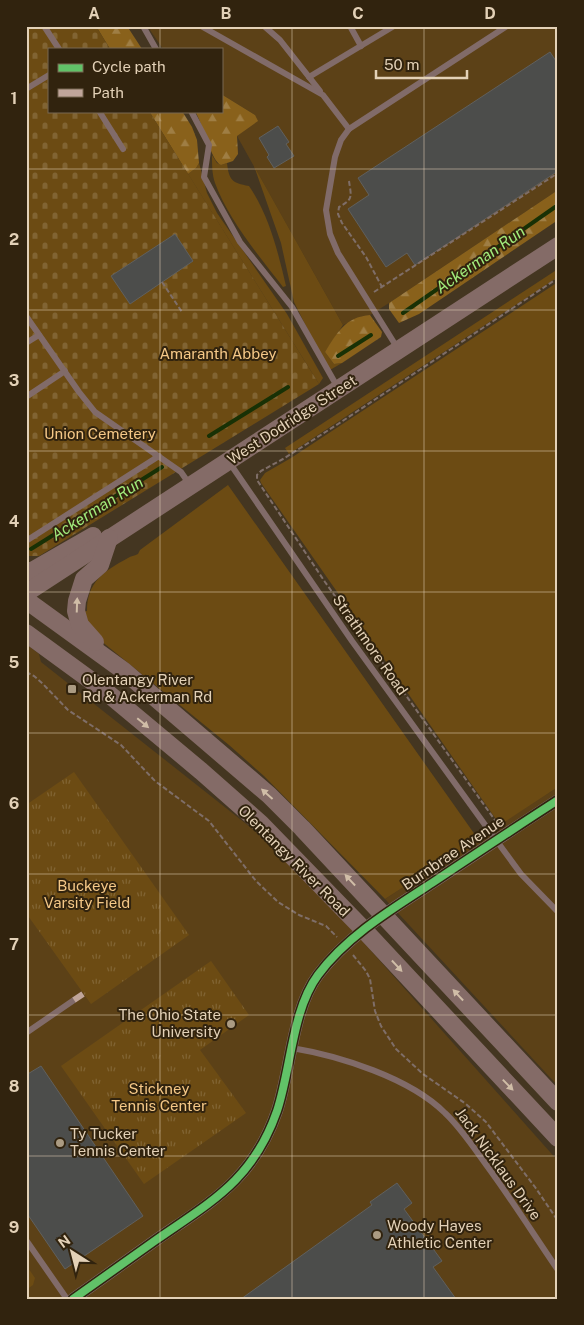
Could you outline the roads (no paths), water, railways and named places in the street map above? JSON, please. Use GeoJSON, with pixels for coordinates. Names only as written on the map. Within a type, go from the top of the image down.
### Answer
{"type":"FeatureCollection","features":[{"type":"Feature","properties":{"kind":"main road","name":"West Dodridge Street"},"geometry":{"type":"LineString","coordinates":[[26,593],[558,246]]}},
{"type":"Feature","properties":{"kind":"main road"},"geometry":{"type":"LineString","coordinates":[[26,571],[32,571],[115,524],[148,513]]}},
{"type":"Feature","properties":{"kind":"main road"},"geometry":{"type":"LineString","coordinates":[[109,538],[100,565],[84,579],[79,592],[76,611],[80,625],[85,632],[124,671]]}},
{"type":"Feature","properties":{"kind":"main road","name":"Olentangy River Road"},"geometry":{"type":"LineString","coordinates":[[26,600],[124,671],[269,795],[558,1102]]}},
{"type":"Feature","properties":{"kind":"main road","name":"Olentangy River Road"},"geometry":{"type":"LineString","coordinates":[[26,633],[104,690],[261,824],[364,930],[558,1138]]}},
{"type":"Feature","properties":{"kind":"street","name":"Burnbrae Avenue"},"geometry":{"type":"LineString","coordinates":[[73,1299],[213,1201],[241,1175],[257,1152],[270,1128],[288,1073],[302,1005],[309,989],[318,975],[346,946],[384,916],[558,800]]}},
{"type":"Feature","properties":{"kind":"lane"},"geometry":{"type":"LineString","coordinates":[[44,26],[58,48]]}},
{"type":"Feature","properties":{"kind":"lane"},"geometry":{"type":"LineString","coordinates":[[143,26],[155,48]]}},
{"type":"Feature","properties":{"kind":"lane"},"geometry":{"type":"LineString","coordinates":[[201,26],[323,95]]}},
{"type":"Feature","properties":{"kind":"lane"},"geometry":{"type":"LineString","coordinates":[[264,26],[280,40],[349,129]]}},
{"type":"Feature","properties":{"kind":"lane"},"geometry":{"type":"LineString","coordinates":[[350,26],[361,46]]}},
{"type":"Feature","properties":{"kind":"lane"},"geometry":{"type":"LineString","coordinates":[[309,77],[394,26]]}},
{"type":"Feature","properties":{"kind":"lane"},"geometry":{"type":"LineString","coordinates":[[399,350],[338,253],[330,234],[326,210],[335,157],[341,140],[349,129],[507,26]]}},
{"type":"Feature","properties":{"kind":"lane"},"geometry":{"type":"LineString","coordinates":[[26,89],[48,76]]}},
{"type":"Feature","properties":{"kind":"lane"},"geometry":{"type":"LineString","coordinates":[[100,112],[123,149]]}},
{"type":"Feature","properties":{"kind":"lane"},"geometry":{"type":"LineString","coordinates":[[192,112],[209,145],[204,177],[240,242],[292,307],[339,389]]}},
{"type":"Feature","properties":{"kind":"lane"},"geometry":{"type":"LineString","coordinates":[[26,316],[95,412],[181,472],[191,486]]}},
{"type":"Feature","properties":{"kind":"lane"},"geometry":{"type":"LineString","coordinates":[[26,343],[40,335]]}},
{"type":"Feature","properties":{"kind":"lane"},"geometry":{"type":"LineString","coordinates":[[26,396],[65,371]]}},
{"type":"Feature","properties":{"kind":"lane"},"geometry":{"type":"LineString","coordinates":[[26,541],[159,456]]}},
{"type":"Feature","properties":{"kind":"lane","name":"Strathmore Road"},"geometry":{"type":"LineString","coordinates":[[228,461],[352,641],[496,840],[522,874],[558,912]]}},
{"type":"Feature","properties":{"kind":"lane"},"geometry":{"type":"LineString","coordinates":[[26,1034],[74,1000]]}},
{"type":"Feature","properties":{"kind":"lane","name":"Jack Nicklaus Drive"},"geometry":{"type":"LineString","coordinates":[[292,1048],[316,1052],[403,1083],[444,1112],[466,1137],[558,1270]]}},
{"type":"Feature","properties":{"kind":"lane"},"geometry":{"type":"LineString","coordinates":[[26,1240],[67,1299]]}},
{"type":"Feature","properties":{"kind":"waterway","name":"Ackerman Run"},"geometry":{"type":"LineString","coordinates":[[403,313],[558,205]]}},
{"type":"Feature","properties":{"kind":"waterway","name":"Ackerman Run"},"geometry":{"type":"LineString","coordinates":[[338,356],[371,335]]}},
{"type":"Feature","properties":{"kind":"waterway","name":"Ackerman Run"},"geometry":{"type":"LineString","coordinates":[[209,436],[288,387]]}},
{"type":"Feature","properties":{"kind":"waterway","name":"Ackerman Run"},"geometry":{"type":"LineString","coordinates":[[31,549],[162,467]]}},
{"type":"Feature","properties":{"kind":"place","name":"Olentangy River Rd & Ackerman Rd"},"geometry":{"type":"Point","coordinates":[72,689]}},
{"type":"Feature","properties":{"kind":"place","name":"The Ohio State University"},"geometry":{"type":"Point","coordinates":[231,1024]}},
{"type":"Feature","properties":{"kind":"place","name":"Ty Tucker Tennis Center"},"geometry":{"type":"Point","coordinates":[60,1143]}},
{"type":"Feature","properties":{"kind":"place","name":"Woody Hayes Athletic Center"},"geometry":{"type":"Point","coordinates":[377,1235]}},
{"type":"Feature","properties":{"kind":"park label","name":"Amaranth Abbey"},"geometry":{"type":"Point","coordinates":[218,354]}},
{"type":"Feature","properties":{"kind":"park label","name":"Union Cemetery"},"geometry":{"type":"Point","coordinates":[100,434]}},
{"type":"Feature","properties":{"kind":"park label","name":"Buckeye Varsity Field"},"geometry":{"type":"Point","coordinates":[87,894]}},
{"type":"Feature","properties":{"kind":"park label","name":"Stickney Tennis Center"},"geometry":{"type":"Point","coordinates":[159,1098]}}]}
